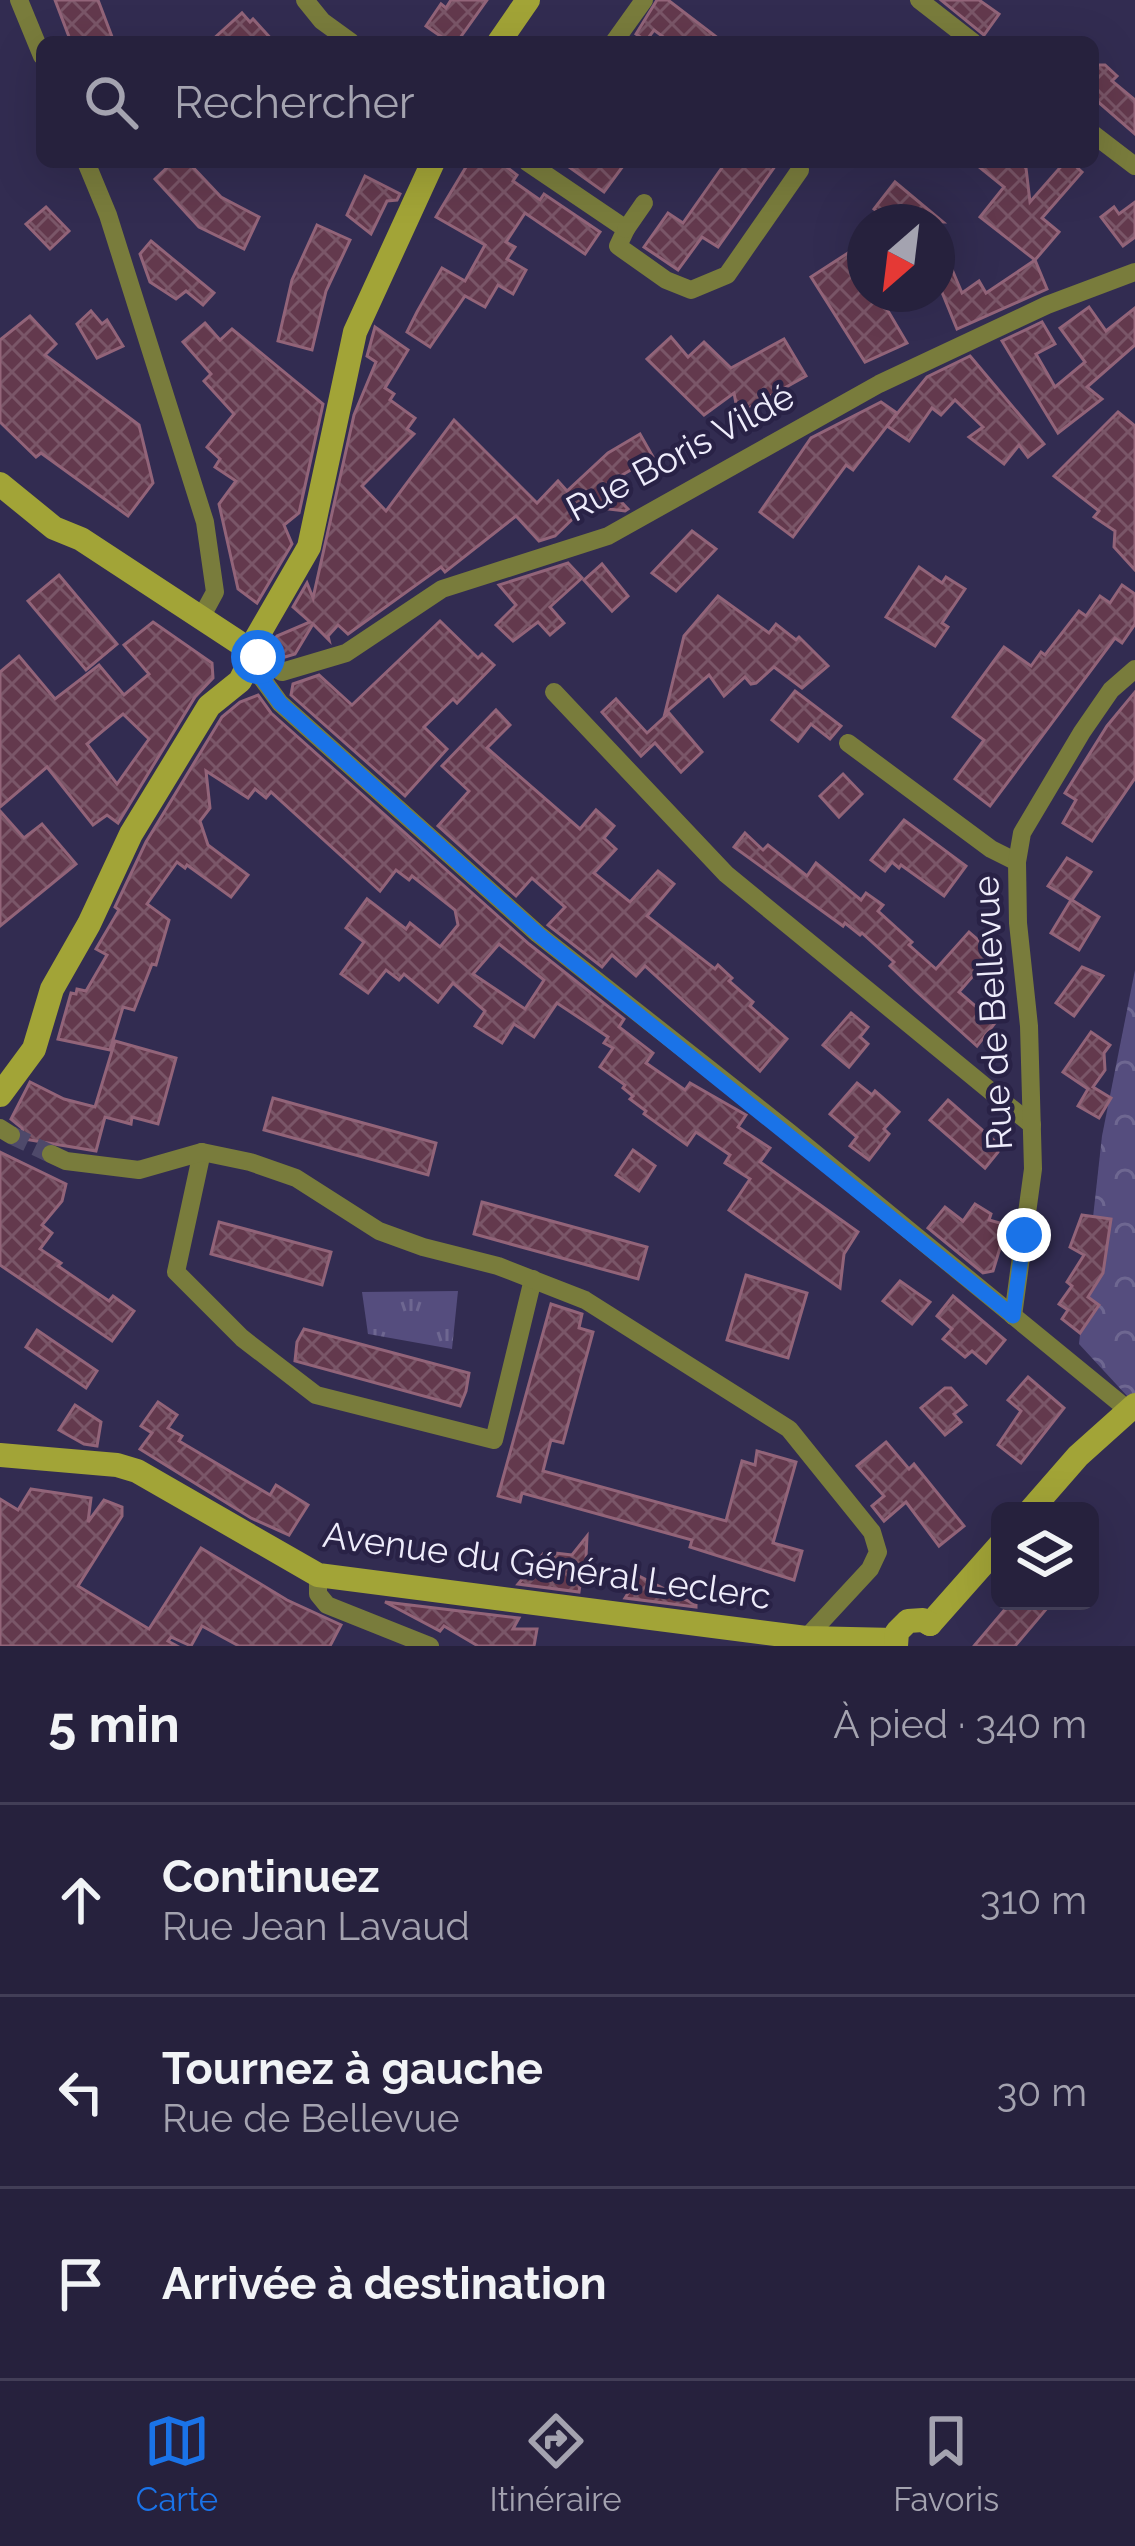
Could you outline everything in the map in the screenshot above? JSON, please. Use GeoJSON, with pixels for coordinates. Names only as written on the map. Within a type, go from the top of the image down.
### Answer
{"type":"FeatureCollection","features":[{"type":"Feature","properties":{"kind":"street"},"geometry":{"type":"LineString","coordinates":[[19,0],[36,41]]}},
{"type":"Feature","properties":{"kind":"street"},"geometry":{"type":"LineString","coordinates":[[305,0],[343,36]]}},
{"type":"Feature","properties":{"kind":"street"},"geometry":{"type":"LineString","coordinates":[[504,36],[528,0]]}},
{"type":"Feature","properties":{"kind":"street"},"geometry":{"type":"LineString","coordinates":[[618,36],[644,0]]}},
{"type":"Feature","properties":{"kind":"street"},"geometry":{"type":"LineString","coordinates":[[919,0],[965,36]]}},
{"type":"Feature","properties":{"kind":"street"},"geometry":{"type":"LineString","coordinates":[[1099,139],[1135,166]]}},
{"type":"Feature","properties":{"kind":"street"},"geometry":{"type":"LineString","coordinates":[[88,168],[108,215],[205,522],[215,592],[202,616]]}},
{"type":"Feature","properties":{"kind":"street"},"geometry":{"type":"LineString","coordinates":[[0,1095],[34,1049],[52,989],[131,834],[209,706],[240,681],[309,547],[355,332],[430,168]]}},
{"type":"Feature","properties":{"kind":"street"},"geometry":{"type":"LineString","coordinates":[[537,168],[626,229]]}},
{"type":"Feature","properties":{"kind":"street"},"geometry":{"type":"LineString","coordinates":[[644,203],[617,246],[666,280],[691,290],[727,274],[800,170]]}},
{"type":"Feature","properties":{"kind":"street","name":"Rue Boris Vildé"},"geometry":{"type":"LineString","coordinates":[[282,672],[346,653],[442,589],[608,536],[879,384],[1047,305],[1135,272]]}},
{"type":"Feature","properties":{"kind":"street"},"geometry":{"type":"LineString","coordinates":[[0,484],[54,528],[80,539],[202,616],[250,656],[282,672],[274,692]]}},
{"type":"Feature","properties":{"kind":"street"},"geometry":{"type":"LineString","coordinates":[[250,656],[280,703],[538,934],[1131,1407],[1038,1502]]}},
{"type":"Feature","properties":{"kind":"street","name":"Rue de Bellevue"},"geometry":{"type":"LineString","coordinates":[[1013,1316],[1033,1169],[1029,1026],[1018,923],[1017,862],[1022,833],[1082,732],[1111,691],[1135,669]]}},
{"type":"Feature","properties":{"kind":"street"},"geometry":{"type":"LineString","coordinates":[[554,692],[725,874],[1032,1126]]}},
{"type":"Feature","properties":{"kind":"street"},"geometry":{"type":"LineString","coordinates":[[848,743],[991,849],[1017,862]]}},
{"type":"Feature","properties":{"kind":"street"},"geometry":{"type":"LineString","coordinates":[[51,1154],[66,1161],[139,1170],[202,1152],[250,1162],[296,1178],[380,1231],[533,1279],[585,1300],[630,1326],[789,1429],[872,1532],[878,1552],[870,1569],[806,1638]]}},
{"type":"Feature","properties":{"kind":"street"},"geometry":{"type":"LineString","coordinates":[[202,1152],[176,1271],[242,1338],[316,1395],[494,1439],[533,1279]]}},
{"type":"Feature","properties":{"kind":"street","name":"Avenue du Général Leclerc"},"geometry":{"type":"LineString","coordinates":[[0,1455],[117,1465],[137,1471],[318,1575],[806,1638],[895,1643]]}},
{"type":"Feature","properties":{"kind":"street"},"geometry":{"type":"LineString","coordinates":[[895,1643],[897,1632],[908,1621],[923,1620],[933,1635],[991,1557]]}},
{"type":"Feature","properties":{"kind":"street"},"geometry":{"type":"LineString","coordinates":[[318,1575],[317,1594],[326,1605],[430,1646]]}},
{"type":"Feature","properties":{"kind":"green space"},"geometry":{"type":"Polygon","coordinates":[[[1135,970],[1135,1393],[1128,1397],[1079,1344],[1102,1136],[1135,970]]]}},
{"type":"Feature","properties":{"kind":"green space"},"geometry":{"type":"Polygon","coordinates":[[[458,1291],[452,1349],[368,1334],[362,1292],[458,1291]]]}},
{"type":"Feature","properties":{"kind":"building"},"geometry":{"type":"Polygon","coordinates":[[[55,0],[98,0],[112,36],[69,36],[55,0]]]}},
{"type":"Feature","properties":{"kind":"building"},"geometry":{"type":"Polygon","coordinates":[[[451,0],[487,0],[461,36],[440,36],[426,26],[441,4],[446,8],[451,0]]]}},
{"type":"Feature","properties":{"kind":"building"},"geometry":{"type":"Polygon","coordinates":[[[657,0],[668,0],[715,36],[662,36],[654,30],[650,36],[636,34],[657,0]]]}},
{"type":"Feature","properties":{"kind":"building"},"geometry":{"type":"Polygon","coordinates":[[[941,0],[979,0],[999,14],[984,35],[941,0]]]}},
{"type":"Feature","properties":{"kind":"building"},"geometry":{"type":"Polygon","coordinates":[[[242,13],[269,36],[217,36],[242,13]]]}},
{"type":"Feature","properties":{"kind":"building"},"geometry":{"type":"Polygon","coordinates":[[[1099,65],[1117,76],[1112,81],[1135,100],[1135,134],[1099,103],[1099,65]]]}},
{"type":"Feature","properties":{"kind":"building"},"geometry":{"type":"Polygon","coordinates":[[[167,168],[194,168],[221,197],[259,217],[244,249],[199,227],[155,179],[167,168]]]}},
{"type":"Feature","properties":{"kind":"building"},"geometry":{"type":"Polygon","coordinates":[[[465,168],[508,168],[517,175],[513,181],[540,200],[544,194],[600,232],[585,254],[525,213],[506,242],[515,247],[507,259],[526,270],[513,294],[498,285],[485,307],[465,296],[430,347],[407,332],[417,312],[442,268],[465,281],[485,245],[436,217],[465,168]]]}},
{"type":"Feature","properties":{"kind":"building"},"geometry":{"type":"Polygon","coordinates":[[[570,168],[622,168],[604,192],[570,168]]]}},
{"type":"Feature","properties":{"kind":"building"},"geometry":{"type":"Polygon","coordinates":[[[722,168],[774,168],[718,247],[702,237],[678,270],[644,247],[668,213],[683,223],[722,168]]]}},
{"type":"Feature","properties":{"kind":"building"},"geometry":{"type":"Polygon","coordinates":[[[980,168],[1026,168],[1030,202],[1060,168],[1082,172],[1042,218],[1059,232],[1035,260],[980,217],[1004,187],[980,168]]]}},
{"type":"Feature","properties":{"kind":"building"},"geometry":{"type":"Polygon","coordinates":[[[365,176],[400,194],[397,200],[387,201],[371,234],[347,215],[365,176]]]}},
{"type":"Feature","properties":{"kind":"building"},"geometry":{"type":"Polygon","coordinates":[[[895,182],[921,204],[878,204],[895,182]]]}},
{"type":"Feature","properties":{"kind":"building"},"geometry":{"type":"Polygon","coordinates":[[[1135,202],[1135,237],[1123,246],[1101,217],[1114,207],[1119,214],[1135,202]]]}},
{"type":"Feature","properties":{"kind":"building"},"geometry":{"type":"Polygon","coordinates":[[[46,207],[69,231],[50,249],[26,224],[46,207]]]}},
{"type":"Feature","properties":{"kind":"building"},"geometry":{"type":"Polygon","coordinates":[[[317,225],[350,240],[326,291],[312,350],[278,341],[292,280],[317,225]]]}},
{"type":"Feature","properties":{"kind":"building"},"geometry":{"type":"Polygon","coordinates":[[[151,241],[214,293],[203,305],[186,291],[176,299],[150,282],[140,254],[151,241]]]}},
{"type":"Feature","properties":{"kind":"building"},"geometry":{"type":"Polygon","coordinates":[[[847,254],[847,312],[889,312],[907,343],[865,362],[811,277],[847,254]]]}},
{"type":"Feature","properties":{"kind":"building"},"geometry":{"type":"Polygon","coordinates":[[[1035,260],[1047,289],[957,329],[950,312],[955,312],[955,276],[962,293],[979,281],[986,293],[1035,260]]]}},
{"type":"Feature","properties":{"kind":"building"},"geometry":{"type":"Polygon","coordinates":[[[1089,307],[1106,331],[1135,308],[1135,345],[1087,387],[1102,399],[1058,433],[1002,341],[1042,322],[1055,344],[1036,354],[1055,387],[1085,362],[1060,328],[1089,307]]]}},
{"type":"Feature","properties":{"kind":"building"},"geometry":{"type":"Polygon","coordinates":[[[91,311],[102,324],[107,320],[123,346],[97,358],[77,324],[91,311]]]}},
{"type":"Feature","properties":{"kind":"building"},"geometry":{"type":"Polygon","coordinates":[[[30,316],[56,344],[45,355],[139,425],[153,483],[128,516],[41,453],[36,457],[0,422],[0,340],[30,316]]]}},
{"type":"Feature","properties":{"kind":"building"},"geometry":{"type":"Polygon","coordinates":[[[205,323],[220,340],[232,329],[323,404],[299,513],[284,525],[292,544],[257,603],[238,589],[219,504],[236,481],[215,467],[220,459],[207,447],[234,414],[204,381],[211,374],[183,342],[205,323]]]}},
{"type":"Feature","properties":{"kind":"building"},"geometry":{"type":"Polygon","coordinates":[[[375,327],[408,350],[385,388],[394,394],[390,400],[415,418],[407,429],[414,434],[362,486],[386,511],[454,420],[537,503],[558,481],[567,491],[608,453],[640,434],[653,457],[605,485],[628,509],[625,511],[601,508],[592,500],[555,536],[539,541],[516,516],[445,572],[441,567],[348,634],[338,625],[329,640],[313,624],[295,654],[285,657],[272,643],[277,636],[310,622],[293,607],[307,583],[313,598],[354,415],[376,362],[367,356],[375,327]]]}},
{"type":"Feature","properties":{"kind":"building"},"geometry":{"type":"Polygon","coordinates":[[[671,337],[688,357],[704,342],[731,368],[784,339],[806,376],[738,414],[734,393],[704,415],[647,359],[671,337]]]}},
{"type":"Feature","properties":{"kind":"building"},"geometry":{"type":"Polygon","coordinates":[[[970,356],[1044,444],[1028,457],[1019,445],[1004,464],[969,437],[983,427],[955,400],[941,415],[932,408],[909,441],[887,426],[927,377],[970,356]]]}},
{"type":"Feature","properties":{"kind":"building"},"geometry":{"type":"Polygon","coordinates":[[[881,402],[897,413],[853,470],[846,465],[793,537],[760,512],[811,438],[881,402]]]}},
{"type":"Feature","properties":{"kind":"building"},"geometry":{"type":"Polygon","coordinates":[[[1118,412],[1135,426],[1135,570],[1114,547],[1115,531],[1094,517],[1099,511],[1054,476],[1118,412]]]}},
{"type":"Feature","properties":{"kind":"building"},"geometry":{"type":"Polygon","coordinates":[[[692,531],[716,549],[676,591],[652,573],[692,531]]]}},
{"type":"Feature","properties":{"kind":"building"},"geometry":{"type":"Polygon","coordinates":[[[568,563],[582,578],[550,607],[564,623],[550,635],[538,622],[513,641],[496,625],[516,605],[499,585],[568,563]]]}},
{"type":"Feature","properties":{"kind":"building"},"geometry":{"type":"Polygon","coordinates":[[[602,564],[628,596],[612,611],[584,580],[602,564]]]}},
{"type":"Feature","properties":{"kind":"building"},"geometry":{"type":"Polygon","coordinates":[[[919,567],[942,583],[946,577],[965,589],[942,623],[948,627],[935,646],[886,617],[919,567]]]}},
{"type":"Feature","properties":{"kind":"building"},"geometry":{"type":"Polygon","coordinates":[[[59,575],[117,644],[86,670],[28,601],[59,575]]]}},
{"type":"Feature","properties":{"kind":"building"},"geometry":{"type":"Polygon","coordinates":[[[1122,585],[1135,594],[1135,624],[1122,643],[1115,638],[990,806],[955,779],[984,740],[953,717],[1004,647],[1031,666],[1079,611],[1086,616],[1100,596],[1110,603],[1122,585]]]}},
{"type":"Feature","properties":{"kind":"building"},"geometry":{"type":"Polygon","coordinates":[[[718,596],[769,633],[776,624],[796,640],[799,637],[828,666],[802,688],[774,667],[756,683],[745,677],[724,696],[709,675],[665,713],[684,636],[718,596]]]}},
{"type":"Feature","properties":{"kind":"building"},"geometry":{"type":"Polygon","coordinates":[[[440,621],[478,658],[482,654],[494,665],[457,703],[453,699],[424,727],[447,749],[405,796],[291,695],[293,684],[319,675],[352,705],[440,621]]]}},
{"type":"Feature","properties":{"kind":"building"},"geometry":{"type":"Polygon","coordinates":[[[153,622],[212,663],[213,678],[195,697],[118,823],[107,815],[93,825],[47,767],[0,807],[0,672],[19,656],[55,699],[99,665],[124,695],[149,674],[124,645],[153,622]],[[123,714],[87,744],[117,784],[149,739],[123,714]]]}},
{"type":"Feature","properties":{"kind":"building"},"geometry":{"type":"Polygon","coordinates":[[[795,691],[841,726],[830,739],[811,724],[798,741],[772,720],[795,691]]]}},
{"type":"Feature","properties":{"kind":"building"},"geometry":{"type":"Polygon","coordinates":[[[1135,692],[1135,778],[1092,841],[1063,823],[1076,800],[1065,793],[1107,726],[1135,692]]]}},
{"type":"Feature","properties":{"kind":"building"},"geometry":{"type":"Polygon","coordinates":[[[258,695],[271,713],[529,944],[624,1019],[619,1027],[653,1053],[646,1063],[685,1090],[690,1083],[746,1115],[738,1127],[770,1148],[760,1162],[858,1232],[844,1254],[840,1288],[729,1210],[750,1179],[725,1163],[730,1155],[696,1132],[687,1145],[644,1114],[625,1085],[600,1067],[613,1048],[604,1043],[608,1037],[557,1003],[534,1037],[514,1024],[502,1043],[475,1026],[485,1011],[453,983],[438,1002],[404,974],[399,980],[386,970],[368,993],[341,974],[364,942],[346,928],[367,899],[406,929],[410,923],[440,947],[458,925],[455,910],[412,876],[409,880],[396,870],[380,891],[271,792],[266,798],[255,789],[248,798],[206,771],[210,808],[200,821],[208,845],[248,875],[231,897],[177,862],[147,904],[169,920],[156,965],[152,964],[134,1010],[123,1007],[110,1050],[58,1039],[71,993],[86,991],[107,955],[96,949],[119,910],[115,907],[146,842],[222,717],[258,695]],[[499,944],[473,974],[525,1009],[544,980],[499,944]]]}},
{"type":"Feature","properties":{"kind":"building"},"geometry":{"type":"Polygon","coordinates":[[[616,699],[647,733],[669,713],[702,752],[681,772],[655,743],[641,756],[602,712],[616,699]]]}},
{"type":"Feature","properties":{"kind":"building"},"geometry":{"type":"Polygon","coordinates":[[[496,710],[510,725],[487,748],[580,829],[596,810],[614,826],[604,838],[616,849],[594,873],[630,902],[658,871],[674,884],[647,916],[715,969],[718,965],[753,1002],[750,1006],[787,1039],[760,1071],[645,966],[636,976],[612,955],[602,967],[548,925],[565,907],[532,878],[516,896],[438,826],[469,791],[442,766],[496,710]]]}},
{"type":"Feature","properties":{"kind":"building"},"geometry":{"type":"Polygon","coordinates":[[[843,774],[862,794],[839,817],[820,796],[843,774]]]}},
{"type":"Feature","properties":{"kind":"building"},"geometry":{"type":"Polygon","coordinates":[[[0,811],[24,838],[42,824],[76,864],[0,926],[0,811]]]}},
{"type":"Feature","properties":{"kind":"building"},"geometry":{"type":"Polygon","coordinates":[[[904,820],[966,866],[944,896],[901,865],[892,862],[885,871],[871,860],[904,820]]]}},
{"type":"Feature","properties":{"kind":"building"},"geometry":{"type":"Polygon","coordinates":[[[745,833],[763,850],[768,845],[807,876],[816,863],[861,900],[866,893],[883,905],[878,911],[936,969],[969,932],[993,953],[959,992],[995,1023],[977,1046],[890,966],[894,962],[862,933],[843,926],[734,847],[745,833]]]}},
{"type":"Feature","properties":{"kind":"building"},"geometry":{"type":"Polygon","coordinates":[[[1067,858],[1091,872],[1072,900],[1099,917],[1079,950],[1051,933],[1071,900],[1048,886],[1067,858]]]}},
{"type":"Feature","properties":{"kind":"building"},"geometry":{"type":"Polygon","coordinates":[[[1082,967],[1103,976],[1074,1016],[1056,1003],[1082,967]]]}},
{"type":"Feature","properties":{"kind":"building"},"geometry":{"type":"Polygon","coordinates":[[[851,1013],[868,1027],[860,1037],[868,1044],[849,1067],[823,1045],[851,1013]]]}},
{"type":"Feature","properties":{"kind":"building"},"geometry":{"type":"Polygon","coordinates":[[[1091,1032],[1110,1045],[1104,1053],[1105,1070],[1093,1087],[1111,1098],[1099,1118],[1078,1106],[1088,1089],[1063,1072],[1091,1032]]]}},
{"type":"Feature","properties":{"kind":"building"},"geometry":{"type":"Polygon","coordinates":[[[115,1041],[176,1058],[158,1124],[105,1117],[96,1151],[24,1139],[22,1128],[11,1119],[30,1082],[64,1099],[95,1107],[115,1041]]]}},
{"type":"Feature","properties":{"kind":"building"},"geometry":{"type":"Polygon","coordinates":[[[857,1083],[872,1095],[875,1091],[899,1112],[884,1129],[889,1134],[869,1160],[850,1146],[857,1137],[830,1114],[857,1083]]]}},
{"type":"Feature","properties":{"kind":"building"},"geometry":{"type":"Polygon","coordinates":[[[273,1098],[436,1143],[428,1175],[264,1130],[273,1098]]]}},
{"type":"Feature","properties":{"kind":"building"},"geometry":{"type":"Polygon","coordinates":[[[948,1100],[997,1143],[998,1152],[985,1168],[930,1120],[948,1100]]]}},
{"type":"Feature","properties":{"kind":"building"},"geometry":{"type":"Polygon","coordinates":[[[633,1150],[655,1166],[639,1191],[616,1175],[633,1150]]]}},
{"type":"Feature","properties":{"kind":"building"},"geometry":{"type":"Polygon","coordinates":[[[0,1152],[66,1184],[62,1201],[42,1225],[52,1233],[40,1249],[109,1301],[113,1296],[134,1311],[112,1341],[0,1265],[0,1152]]]}},
{"type":"Feature","properties":{"kind":"building"},"geometry":{"type":"Polygon","coordinates":[[[482,1202],[647,1247],[638,1279],[474,1234],[482,1202]]]}},
{"type":"Feature","properties":{"kind":"building"},"geometry":{"type":"Polygon","coordinates":[[[975,1204],[991,1214],[989,1220],[1007,1225],[993,1271],[983,1273],[928,1228],[945,1207],[963,1221],[975,1204]]]}},
{"type":"Feature","properties":{"kind":"building"},"geometry":{"type":"Polygon","coordinates":[[[1082,1215],[1111,1219],[1103,1273],[1088,1297],[1099,1305],[1080,1333],[1062,1319],[1068,1310],[1059,1304],[1084,1255],[1070,1247],[1082,1215]]]}},
{"type":"Feature","properties":{"kind":"building"},"geometry":{"type":"Polygon","coordinates":[[[219,1222],[331,1252],[322,1285],[211,1254],[219,1222]]]}},
{"type":"Feature","properties":{"kind":"building"},"geometry":{"type":"Polygon","coordinates":[[[746,1275],[807,1293],[788,1358],[727,1340],[746,1275]]]}},
{"type":"Feature","properties":{"kind":"building"},"geometry":{"type":"Polygon","coordinates":[[[900,1281],[930,1302],[912,1324],[883,1301],[900,1281]]]}},
{"type":"Feature","properties":{"kind":"building"},"geometry":{"type":"Polygon","coordinates":[[[953,1296],[1005,1340],[986,1363],[972,1351],[965,1357],[943,1339],[952,1329],[937,1316],[953,1296]]]}},
{"type":"Feature","properties":{"kind":"building"},"geometry":{"type":"Polygon","coordinates":[[[551,1304],[582,1314],[579,1328],[593,1332],[563,1443],[551,1440],[543,1471],[726,1521],[742,1461],[755,1465],[757,1451],[796,1462],[773,1543],[802,1551],[794,1580],[690,1547],[692,1540],[522,1493],[520,1502],[498,1496],[551,1304]]]}},
{"type":"Feature","properties":{"kind":"building"},"geometry":{"type":"Polygon","coordinates":[[[304,1329],[469,1373],[460,1406],[295,1361],[304,1329]]]}},
{"type":"Feature","properties":{"kind":"building"},"geometry":{"type":"Polygon","coordinates":[[[37,1330],[97,1371],[86,1388],[26,1347],[37,1330]]]}},
{"type":"Feature","properties":{"kind":"building"},"geometry":{"type":"Polygon","coordinates":[[[1028,1377],[1064,1408],[1021,1463],[998,1445],[1021,1411],[1008,1400],[1028,1377]]]}},
{"type":"Feature","properties":{"kind":"building"},"geometry":{"type":"Polygon","coordinates":[[[951,1388],[966,1405],[954,1414],[961,1422],[945,1435],[921,1408],[951,1388]]]}},
{"type":"Feature","properties":{"kind":"building"},"geometry":{"type":"Polygon","coordinates":[[[158,1402],[177,1415],[168,1428],[182,1436],[179,1441],[270,1495],[276,1485],[308,1505],[289,1535],[251,1518],[140,1449],[152,1433],[141,1426],[158,1402]]]}},
{"type":"Feature","properties":{"kind":"building"},"geometry":{"type":"Polygon","coordinates":[[[75,1405],[101,1422],[97,1446],[59,1430],[75,1405]]]}},
{"type":"Feature","properties":{"kind":"building"},"geometry":{"type":"Polygon","coordinates":[[[886,1442],[909,1469],[914,1464],[964,1526],[939,1546],[906,1502],[884,1521],[872,1506],[884,1496],[857,1466],[886,1442]]]}},
{"type":"Feature","properties":{"kind":"building"},"geometry":{"type":"Polygon","coordinates":[[[31,1489],[91,1498],[88,1522],[104,1500],[122,1507],[122,1516],[78,1586],[149,1629],[201,1548],[287,1600],[341,1625],[330,1646],[239,1646],[202,1626],[191,1646],[171,1637],[168,1641],[177,1646],[0,1646],[0,1499],[18,1510],[31,1489]]]}},
{"type":"Feature","properties":{"kind":"building"},"geometry":{"type":"Polygon","coordinates":[[[587,1536],[585,1579],[581,1578],[579,1592],[518,1584],[543,1554],[548,1558],[543,1569],[551,1570],[554,1553],[572,1555],[587,1536]]]}},
{"type":"Feature","properties":{"kind":"building"},"geometry":{"type":"Polygon","coordinates":[[[639,1576],[696,1605],[696,1607],[625,1598],[639,1576]]]}},
{"type":"Feature","properties":{"kind":"building"},"geometry":{"type":"Polygon","coordinates":[[[385,1602],[519,1618],[513,1629],[537,1629],[534,1646],[478,1646],[385,1602]]]}},
{"type":"Feature","properties":{"kind":"building"},"geometry":{"type":"Polygon","coordinates":[[[1004,1610],[1045,1610],[1015,1646],[974,1646],[1004,1610]]]}},
{"type":"Feature","properties":{"kind":"tunnel"},"geometry":{"type":"LineString","coordinates":[[11,1135],[51,1154]]}},
{"type":"Feature","properties":{"kind":"route"},"geometry":{"type":"LineString","coordinates":[[258,657],[253,666],[280,703],[538,934],[1013,1316],[1024,1235]]}}]}
